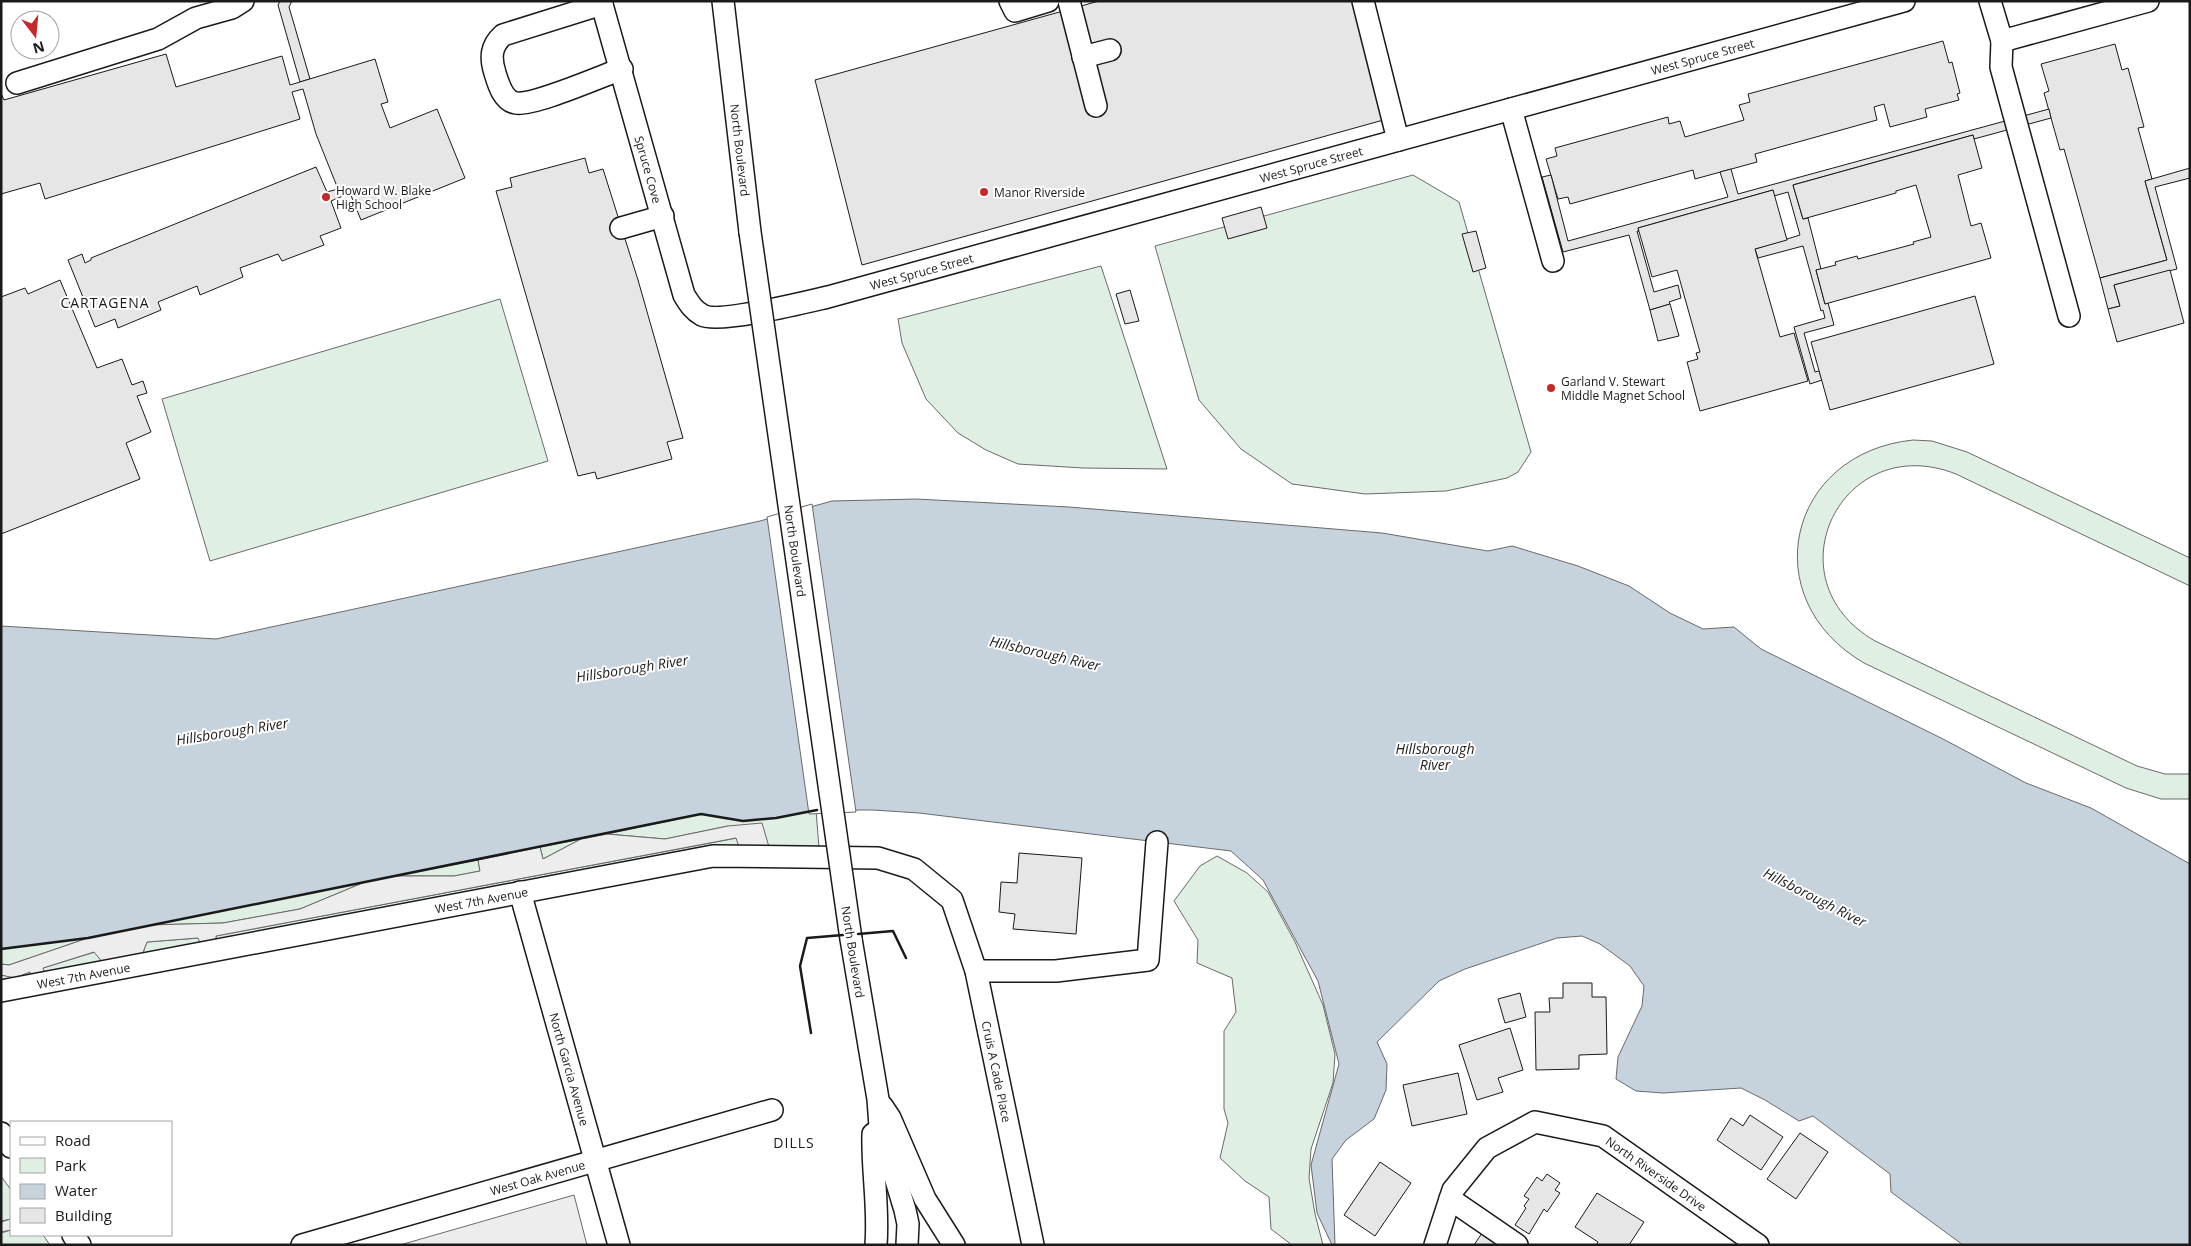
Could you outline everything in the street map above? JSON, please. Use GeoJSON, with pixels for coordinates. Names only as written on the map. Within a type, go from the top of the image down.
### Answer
{"type":"FeatureCollection","features":[{"type":"Feature","properties":{"kind":"street"},"geometry":{"type":"LineString","coordinates":[[17,82],[158,39],[196,18],[232,8],[243,1]]}},
{"type":"Feature","properties":{"kind":"street","name":"North Boulevard"},"geometry":{"type":"LineString","coordinates":[[723,1],[750,232],[851,939],[878,1099],[882,1136],[908,1224],[908,1245]]}},
{"type":"Feature","properties":{"kind":"street"},"geometry":{"type":"LineString","coordinates":[[1012,6],[1048,1]]}},
{"type":"Feature","properties":{"kind":"street"},"geometry":{"type":"LineString","coordinates":[[1069,1],[1096,106]]}},
{"type":"Feature","properties":{"kind":"street"},"geometry":{"type":"LineString","coordinates":[[1363,1],[1398,140]]}},
{"type":"Feature","properties":{"kind":"street","name":"West Spruce Street"},"geometry":{"type":"LineString","coordinates":[[718,316],[770,310],[828,297],[1904,1]]}},
{"type":"Feature","properties":{"kind":"street"},"geometry":{"type":"LineString","coordinates":[[1990,1],[2002,41],[2001,66],[2069,316]]}},
{"type":"Feature","properties":{"kind":"street"},"geometry":{"type":"LineString","coordinates":[[2002,41],[2148,1]]}},
{"type":"Feature","properties":{"kind":"street"},"geometry":{"type":"LineString","coordinates":[[602,3],[503,35],[495,43],[492,55],[494,70],[500,87],[508,99],[516,103],[545,97],[622,69]]}},
{"type":"Feature","properties":{"kind":"street","name":"Spruce Cove"},"geometry":{"type":"LineString","coordinates":[[602,3],[684,295],[691,307],[703,316],[718,316]]}},
{"type":"Feature","properties":{"kind":"street"},"geometry":{"type":"LineString","coordinates":[[1083,57],[1110,50]]}},
{"type":"Feature","properties":{"kind":"street"},"geometry":{"type":"LineString","coordinates":[[1511,109],[1554,261]]}},
{"type":"Feature","properties":{"kind":"street"},"geometry":{"type":"LineString","coordinates":[[621,228],[662,216]]}},
{"type":"Feature","properties":{"kind":"street"},"geometry":{"type":"LineString","coordinates":[[976,971],[1056,970],[1148,960],[1158,842]]}},
{"type":"Feature","properties":{"kind":"street","name":"West 7th Avenue"},"geometry":{"type":"LineString","coordinates":[[1,991],[713,856],[878,858],[914,869],[952,900]]}},
{"type":"Feature","properties":{"kind":"street","name":"North Garcia Avenue"},"geometry":{"type":"LineString","coordinates":[[520,892],[618,1245]]}},
{"type":"Feature","properties":{"kind":"street","name":"Cruis A Cade Place"},"geometry":{"type":"LineString","coordinates":[[952,900],[976,971],[1033,1245]]}},
{"type":"Feature","properties":{"kind":"street"},"geometry":{"type":"LineString","coordinates":[[876,1245],[878,1207],[873,1143],[878,1099]]}},
{"type":"Feature","properties":{"kind":"street","name":"North Boulevard"},"geometry":{"type":"LineString","coordinates":[[878,1099],[890,1118],[925,1199],[954,1245]]}},
{"type":"Feature","properties":{"kind":"street","name":"West Oak Avenue"},"geometry":{"type":"LineString","coordinates":[[313,1243],[772,1110]]}},
{"type":"Feature","properties":{"kind":"street","name":"North Riverside Drive"},"geometry":{"type":"LineString","coordinates":[[1435,1245],[1452,1194],[1486,1148],[1535,1122],[1603,1136],[1758,1245]]}},
{"type":"Feature","properties":{"kind":"street"},"geometry":{"type":"LineString","coordinates":[[1,1133],[10,1146]]}},
{"type":"Feature","properties":{"kind":"street"},"geometry":{"type":"LineString","coordinates":[[1452,1194],[1517,1245]]}},
{"type":"Feature","properties":{"kind":"green space"},"geometry":{"type":"Polygon","coordinates":[[[1413,175],[1459,202],[1531,452],[1518,472],[1507,478],[1446,491],[1365,494],[1292,484],[1241,449],[1199,400],[1155,246],[1413,175]]]}},
{"type":"Feature","properties":{"kind":"green space"},"geometry":{"type":"Polygon","coordinates":[[[1101,266],[1167,469],[1083,468],[1018,464],[986,450],[958,433],[926,399],[902,343],[898,319],[1101,266]]]}},
{"type":"Feature","properties":{"kind":"green space"},"geometry":{"type":"Polygon","coordinates":[[[500,299],[548,461],[210,561],[162,399],[500,299]]]}},
{"type":"Feature","properties":{"kind":"green space"},"geometry":{"type":"Polygon","coordinates":[[[1913,440],[1932,441],[1967,452],[2190,558],[2190,586],[1956,474],[1915,466],[1880,472],[1852,491],[1833,517],[1824,549],[1826,582],[1843,614],[1875,641],[2137,766],[2165,774],[2190,774],[2190,799],[2161,799],[2126,788],[1864,663],[1829,636],[1808,603],[1798,568],[1800,532],[1813,499],[1837,471],[1870,451],[1913,440]]]}},
{"type":"Feature","properties":{"kind":"green space"},"geometry":{"type":"Polygon","coordinates":[[[816,810],[819,848],[769,847],[728,826],[665,839],[607,834],[701,814],[743,821],[776,818],[816,810]]]}},
{"type":"Feature","properties":{"kind":"green space"},"geometry":{"type":"Polygon","coordinates":[[[737,838],[739,847],[142,955],[147,942],[199,938],[200,942],[216,939],[216,936],[737,838]]]}},
{"type":"Feature","properties":{"kind":"green space"},"geometry":{"type":"Polygon","coordinates":[[[581,839],[543,859],[540,847],[581,839]]]}},
{"type":"Feature","properties":{"kind":"green space"},"geometry":{"type":"Polygon","coordinates":[[[1217,856],[1247,873],[1268,892],[1295,942],[1323,1005],[1335,1054],[1333,1083],[1311,1149],[1309,1178],[1323,1245],[1292,1245],[1271,1229],[1269,1197],[1245,1181],[1220,1158],[1228,1123],[1224,1109],[1224,1031],[1236,1012],[1232,978],[1197,963],[1198,940],[1174,901],[1200,866],[1217,856]]]}},
{"type":"Feature","properties":{"kind":"green space"},"geometry":{"type":"Polygon","coordinates":[[[478,860],[480,871],[454,876],[394,876],[478,860]]]}},
{"type":"Feature","properties":{"kind":"green space"},"geometry":{"type":"Polygon","coordinates":[[[365,882],[300,909],[223,923],[149,925],[365,882]]]}},
{"type":"Feature","properties":{"kind":"green space"},"geometry":{"type":"Polygon","coordinates":[[[88,938],[9,965],[1,964],[1,949],[88,938]]]}},
{"type":"Feature","properties":{"kind":"green space"},"geometry":{"type":"Polygon","coordinates":[[[95,952],[103,963],[1,981],[1,975],[15,977],[30,972],[31,974],[43,968],[95,952]]]}},
{"type":"Feature","properties":{"kind":"green space"},"geometry":{"type":"Polygon","coordinates":[[[1,1176],[10,1189],[10,1219],[1,1221],[1,1176]]]}},
{"type":"Feature","properties":{"kind":"green space"},"geometry":{"type":"Polygon","coordinates":[[[10,1230],[10,1236],[44,1236],[50,1245],[1,1245],[1,1233],[10,1230]]]}},
{"type":"Feature","properties":{"kind":"shaded area"},"geometry":{"type":"Polygon","coordinates":[[[762,823],[769,847],[739,847],[736,838],[216,936],[216,939],[200,943],[198,938],[147,942],[142,955],[103,963],[94,952],[43,968],[44,971],[31,975],[30,972],[15,978],[1,975],[1,964],[9,965],[88,938],[149,925],[223,923],[300,909],[365,882],[394,876],[454,876],[480,871],[478,860],[540,847],[543,859],[581,839],[607,834],[665,839],[728,826],[762,823]]]}},
{"type":"Feature","properties":{"kind":"shaded area"},"geometry":{"type":"Polygon","coordinates":[[[574,1195],[587,1245],[400,1245],[574,1195]]]}},
{"type":"Feature","properties":{"kind":"shaded area"},"geometry":{"type":"Polygon","coordinates":[[[10,1219],[10,1230],[1,1232],[1,1222],[10,1219]]]}},
{"type":"Feature","properties":{"kind":"water","name":"Hillsborough River"},"geometry":{"type":"Polygon","coordinates":[[[916,499],[1069,507],[1382,533],[1488,551],[1512,546],[1578,566],[1629,586],[1670,613],[1703,629],[1734,627],[1761,649],[1943,739],[2026,783],[2091,808],[2190,864],[2190,1245],[1963,1245],[1891,1192],[1890,1174],[1813,1116],[1799,1121],[1741,1088],[1663,1093],[1636,1091],[1616,1079],[1618,1057],[1642,1006],[1644,986],[1630,966],[1600,944],[1582,936],[1557,938],[1465,969],[1439,981],[1377,1042],[1387,1064],[1386,1090],[1374,1119],[1346,1140],[1332,1159],[1335,1245],[1332,1245],[1317,1213],[1311,1165],[1339,1064],[1318,981],[1263,880],[1231,851],[919,813],[873,810],[817,810],[776,818],[743,821],[701,814],[88,938],[1,949],[1,626],[216,639],[760,521],[832,501],[916,499]]]}},
{"type":"Feature","properties":{"kind":"pier"},"geometry":{"type":"Polygon","coordinates":[[[812,504],[856,812],[809,814],[767,517],[812,504]]]}},
{"type":"Feature","properties":{"kind":"building"},"geometry":{"type":"Polygon","coordinates":[[[280,1],[292,1],[289,7],[310,79],[300,82],[278,5],[280,1]]]}},
{"type":"Feature","properties":{"kind":"building","name":"Manor Riverside"},"geometry":{"type":"Polygon","coordinates":[[[1099,1],[1354,1],[1387,119],[862,265],[815,80],[1099,1]]]}},
{"type":"Feature","properties":{"kind":"building"},"geometry":{"type":"Polygon","coordinates":[[[1943,41],[1949,63],[1952,62],[1960,93],[1957,94],[1959,100],[1925,109],[1927,117],[1890,127],[1884,104],[1874,107],[1877,120],[1755,154],[1757,162],[1695,179],[1693,170],[1570,204],[1568,197],[1558,199],[1546,159],[1557,156],[1555,148],[1668,117],[1669,124],[1680,121],[1685,137],[1744,120],[1739,105],[1750,102],[1748,94],[1943,41]]]}},
{"type":"Feature","properties":{"kind":"building"},"geometry":{"type":"Polygon","coordinates":[[[2115,44],[2122,70],[2128,68],[2144,127],[2138,128],[2152,179],[2145,181],[2167,260],[2100,278],[2064,149],[2060,150],[2044,93],[2049,91],[2041,64],[2115,44]]]}},
{"type":"Feature","properties":{"kind":"building"},"geometry":{"type":"Polygon","coordinates":[[[166,54],[176,87],[282,56],[290,85],[375,59],[388,102],[381,104],[390,128],[437,109],[465,178],[361,220],[350,193],[331,201],[341,228],[320,236],[324,245],[282,261],[278,254],[240,268],[243,277],[200,295],[197,286],[158,302],[161,310],[118,328],[115,319],[95,327],[68,260],[82,254],[85,263],[91,260],[91,258],[316,167],[327,192],[338,189],[316,134],[303,89],[292,92],[300,119],[45,199],[40,183],[1,194],[1,93],[4,100],[166,54]]]}},
{"type":"Feature","properties":{"kind":"building"},"geometry":{"type":"Polygon","coordinates":[[[2049,109],[2051,118],[1974,139],[1973,135],[1793,185],[1803,219],[1808,218],[1821,269],[1816,270],[1825,304],[1828,303],[1834,325],[1804,333],[1815,372],[1819,371],[1822,380],[1810,384],[1794,327],[1825,318],[1823,310],[1821,311],[1803,246],[1758,258],[1755,249],[1800,235],[1788,192],[1774,196],[1773,190],[1638,228],[1639,231],[1637,231],[1654,292],[1678,285],[1681,298],[1669,302],[1670,304],[1650,310],[1629,235],[1563,252],[1542,177],[1551,175],[1568,241],[1728,197],[1720,172],[1731,169],[1738,194],[2049,109]]]}},
{"type":"Feature","properties":{"kind":"building"},"geometry":{"type":"Polygon","coordinates":[[[1973,135],[1982,168],[1958,175],[1971,226],[1981,223],[1991,258],[1825,304],[1816,270],[1836,265],[1835,262],[1857,256],[1858,259],[1914,244],[1913,242],[1931,237],[1916,185],[1896,191],[1896,193],[1803,219],[1793,185],[1973,135]]]}},
{"type":"Feature","properties":{"kind":"building"},"geometry":{"type":"Polygon","coordinates":[[[585,158],[589,173],[603,169],[638,280],[683,438],[667,442],[672,459],[597,479],[595,472],[578,476],[496,191],[512,187],[510,178],[585,158]]]}},
{"type":"Feature","properties":{"kind":"building"},"geometry":{"type":"Polygon","coordinates":[[[2190,168],[2190,178],[2155,187],[2177,269],[2114,285],[2120,306],[2108,309],[2100,278],[2167,260],[2145,181],[2190,168]]]}},
{"type":"Feature","properties":{"kind":"building"},"geometry":{"type":"Polygon","coordinates":[[[1773,190],[1787,240],[1755,249],[1780,337],[1794,333],[1808,381],[1700,411],[1687,362],[1698,359],[1696,353],[1700,352],[1677,270],[1652,277],[1638,228],[1773,190]]]}},
{"type":"Feature","properties":{"kind":"building"},"geometry":{"type":"Polygon","coordinates":[[[1261,207],[1267,228],[1228,239],[1222,218],[1261,207]]]}},
{"type":"Feature","properties":{"kind":"building"},"geometry":{"type":"Polygon","coordinates":[[[1476,231],[1486,268],[1473,272],[1462,234],[1476,231]]]}},
{"type":"Feature","properties":{"kind":"building"},"geometry":{"type":"Polygon","coordinates":[[[2170,270],[2184,323],[2117,342],[2108,309],[2120,306],[2114,285],[2170,270]]]}},
{"type":"Feature","properties":{"kind":"building"},"geometry":{"type":"Polygon","coordinates":[[[60,280],[97,368],[122,359],[132,385],[143,381],[147,393],[137,396],[151,432],[126,443],[140,479],[1,534],[1,297],[25,288],[28,294],[60,280]]]}},
{"type":"Feature","properties":{"kind":"building"},"geometry":{"type":"Polygon","coordinates":[[[1130,290],[1139,321],[1125,324],[1116,294],[1130,290]]]}},
{"type":"Feature","properties":{"kind":"building"},"geometry":{"type":"Polygon","coordinates":[[[1975,296],[1994,364],[1830,410],[1811,342],[1975,296]]]}},
{"type":"Feature","properties":{"kind":"building"},"geometry":{"type":"Polygon","coordinates":[[[1670,304],[1679,336],[1658,341],[1650,310],[1670,304]]]}},
{"type":"Feature","properties":{"kind":"building"},"geometry":{"type":"Polygon","coordinates":[[[1019,853],[1082,858],[1076,934],[1013,929],[1015,914],[999,912],[1001,882],[1017,883],[1019,853]]]}},
{"type":"Feature","properties":{"kind":"building"},"geometry":{"type":"Polygon","coordinates":[[[1563,983],[1592,983],[1592,997],[1606,997],[1607,1054],[1579,1055],[1579,1069],[1536,1070],[1535,1012],[1550,1012],[1549,998],[1563,998],[1563,983]]]}},
{"type":"Feature","properties":{"kind":"building"},"geometry":{"type":"Polygon","coordinates":[[[1520,993],[1526,1017],[1505,1023],[1498,999],[1520,993]]]}},
{"type":"Feature","properties":{"kind":"building"},"geometry":{"type":"Polygon","coordinates":[[[1510,1028],[1523,1070],[1498,1078],[1503,1092],[1477,1100],[1459,1045],[1510,1028]]]}},
{"type":"Feature","properties":{"kind":"building"},"geometry":{"type":"Polygon","coordinates":[[[1458,1073],[1467,1114],[1412,1126],[1403,1085],[1458,1073]]]}},
{"type":"Feature","properties":{"kind":"building"},"geometry":{"type":"Polygon","coordinates":[[[1750,1115],[1783,1137],[1761,1170],[1717,1140],[1731,1118],[1743,1126],[1750,1115]]]}},
{"type":"Feature","properties":{"kind":"building"},"geometry":{"type":"Polygon","coordinates":[[[1800,1133],[1828,1152],[1796,1199],[1767,1179],[1800,1133]]]}},
{"type":"Feature","properties":{"kind":"building"},"geometry":{"type":"Polygon","coordinates":[[[1380,1162],[1411,1183],[1375,1236],[1344,1215],[1380,1162]]]}},
{"type":"Feature","properties":{"kind":"building"},"geometry":{"type":"Polygon","coordinates":[[[1547,1174],[1560,1183],[1555,1190],[1560,1193],[1547,1212],[1544,1209],[1529,1234],[1515,1225],[1526,1208],[1524,1206],[1529,1199],[1524,1196],[1537,1177],[1542,1181],[1547,1174]]]}},
{"type":"Feature","properties":{"kind":"building"},"geometry":{"type":"Polygon","coordinates":[[[1597,1193],[1644,1222],[1629,1245],[1596,1245],[1598,1242],[1575,1227],[1597,1193]]]}},
{"type":"Feature","properties":{"kind":"building"},"geometry":{"type":"Polygon","coordinates":[[[1482,1233],[1500,1245],[1474,1245],[1482,1233]]]}},
{"type":"Feature","properties":{"kind":"wall"},"geometry":{"type":"LineString","coordinates":[[1,949],[88,938],[701,814],[743,821],[776,818],[817,810]]}},
{"type":"Feature","properties":{"kind":"wall"},"geometry":{"type":"LineString","coordinates":[[858,934],[893,931],[906,958]]}},
{"type":"Feature","properties":{"kind":"wall"},"geometry":{"type":"LineString","coordinates":[[811,1033],[800,966],[807,938],[843,935]]}},
{"type":"Feature","properties":{"kind":"place","name":"Manor Riverside"},"geometry":{"type":"Point","coordinates":[984,192]}},
{"type":"Feature","properties":{"kind":"place","name":"Howard W. Blake High School"},"geometry":{"type":"Point","coordinates":[326,197]}},
{"type":"Feature","properties":{"kind":"place","name":"Garland V. Stewart Middle Magnet School"},"geometry":{"type":"Point","coordinates":[1551,388]}},
{"type":"Feature","properties":{"kind":"district","name":"CARTAGENA"},"geometry":{"type":"Point","coordinates":[105,302]}},
{"type":"Feature","properties":{"kind":"district","name":"DILLS"},"geometry":{"type":"Point","coordinates":[794,1142]}}]}
